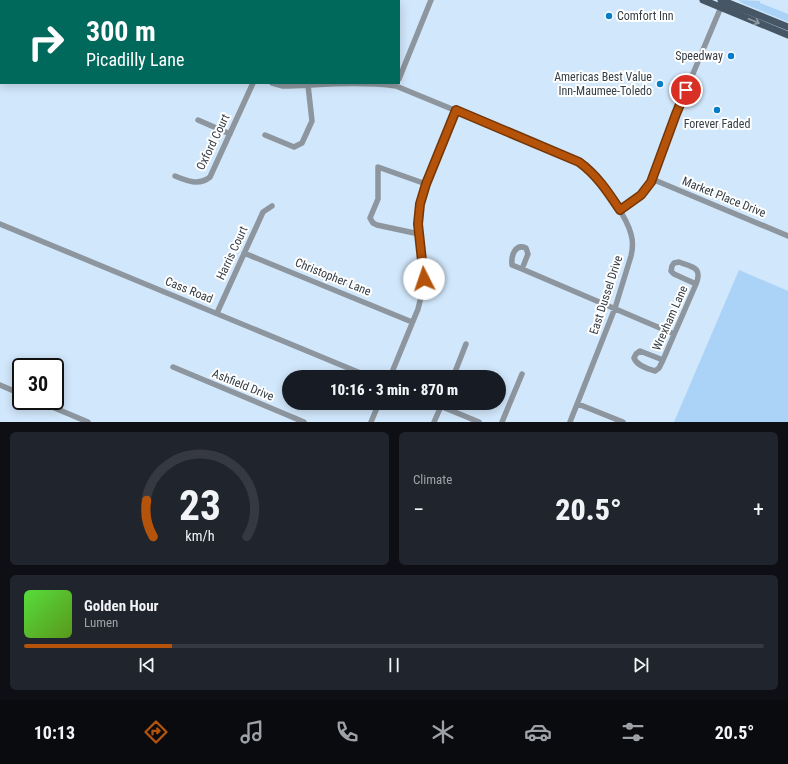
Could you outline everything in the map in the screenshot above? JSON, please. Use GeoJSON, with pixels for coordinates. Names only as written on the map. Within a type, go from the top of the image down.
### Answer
{"type":"FeatureCollection","features":[{"type":"Feature","properties":{"kind":"main road"},"geometry":{"type":"LineString","coordinates":[[703,0],[722,2],[788,28]]}},
{"type":"Feature","properties":{"kind":"main road"},"geometry":{"type":"LineString","coordinates":[[722,2],[788,35]]}},
{"type":"Feature","properties":{"kind":"street"},"geometry":{"type":"LineString","coordinates":[[400,76],[431,0]]}},
{"type":"Feature","properties":{"kind":"street"},"geometry":{"type":"LineString","coordinates":[[620,210],[641,195],[652,179],[676,114],[722,2]]}},
{"type":"Feature","properties":{"kind":"street","name":"Oxford Court"},"geometry":{"type":"LineString","coordinates":[[175,176],[196,183],[206,180],[212,174],[253,84]]}},
{"type":"Feature","properties":{"kind":"street","name":"East Dussel Drive"},"geometry":{"type":"LineString","coordinates":[[276,84],[283,86],[332,84]]}},
{"type":"Feature","properties":{"kind":"street","name":"East Dussel Drive"},"geometry":{"type":"LineString","coordinates":[[397,84],[579,162],[594,174],[602,184],[620,210],[630,228],[633,247],[630,260],[615,308],[570,422]]}},
{"type":"Feature","properties":{"kind":"street"},"geometry":{"type":"LineString","coordinates":[[265,135],[294,147],[302,143],[312,121],[308,85]]}},
{"type":"Feature","properties":{"kind":"street"},"geometry":{"type":"LineString","coordinates":[[393,370],[421,300],[424,279],[418,211],[422,194],[456,110]]}},
{"type":"Feature","properties":{"kind":"street"},"geometry":{"type":"LineString","coordinates":[[198,120],[230,134]]}},
{"type":"Feature","properties":{"kind":"street"},"geometry":{"type":"LineString","coordinates":[[419,234],[373,223],[370,218],[378,199],[378,167],[426,184]]}},
{"type":"Feature","properties":{"kind":"street","name":"Market Place Drive"},"geometry":{"type":"LineString","coordinates":[[652,179],[788,236]]}},
{"type":"Feature","properties":{"kind":"street","name":"Harris Court"},"geometry":{"type":"LineString","coordinates":[[217,314],[263,212],[272,206]]}},
{"type":"Feature","properties":{"kind":"street","name":"Cass Road"},"geometry":{"type":"LineString","coordinates":[[0,224],[353,370]]}},
{"type":"Feature","properties":{"kind":"street","name":"Christopher Lane"},"geometry":{"type":"LineString","coordinates":[[244,253],[412,322]]}},
{"type":"Feature","properties":{"kind":"street","name":"Wrexham Lane"},"geometry":{"type":"LineString","coordinates":[[663,360],[640,351],[634,358],[635,362],[638,364],[656,371],[659,368],[663,360],[700,275],[696,269],[679,262],[674,262],[671,271],[674,274],[696,284]]}},
{"type":"Feature","properties":{"kind":"street"},"geometry":{"type":"LineString","coordinates":[[522,269],[674,334]]}},
{"type":"Feature","properties":{"kind":"street"},"geometry":{"type":"LineString","coordinates":[[456,370],[466,344]]}},
{"type":"Feature","properties":{"kind":"street","name":"Ashfield Drive"},"geometry":{"type":"LineString","coordinates":[[173,368],[304,422]]}},
{"type":"Feature","properties":{"kind":"street"},"geometry":{"type":"LineString","coordinates":[[502,422],[522,374]]}},
{"type":"Feature","properties":{"kind":"street"},"geometry":{"type":"LineString","coordinates":[[0,385],[12,390]]}},
{"type":"Feature","properties":{"kind":"street"},"geometry":{"type":"LineString","coordinates":[[578,404],[623,422]]}},
{"type":"Feature","properties":{"kind":"street"},"geometry":{"type":"LineString","coordinates":[[59,410],[88,422]]}},
{"type":"Feature","properties":{"kind":"street"},"geometry":{"type":"LineString","coordinates":[[371,422],[376,410]]}},
{"type":"Feature","properties":{"kind":"street"},"geometry":{"type":"LineString","coordinates":[[434,422],[440,410]]}},
{"type":"Feature","properties":{"kind":"street"},"geometry":{"type":"LineString","coordinates":[[453,410],[479,422]]}},
{"type":"Feature","properties":{"kind":"shaded area"},"geometry":{"type":"Polygon","coordinates":[[[738,0],[760,1],[760,3],[788,14],[788,22],[742,3],[738,0]]]}},
{"type":"Feature","properties":{"kind":"shaded area"},"geometry":{"type":"Polygon","coordinates":[[[739,270],[788,291],[788,422],[674,422],[739,270]]]}},
{"type":"Feature","properties":{"kind":"place","name":"Comfort Inn"},"geometry":{"type":"Point","coordinates":[609,16]}},
{"type":"Feature","properties":{"kind":"place","name":"Speedway"},"geometry":{"type":"Point","coordinates":[731,56]}},
{"type":"Feature","properties":{"kind":"place","name":"Americas Best Value Inn-Maumee-Toledo"},"geometry":{"type":"Point","coordinates":[660,84]}},
{"type":"Feature","properties":{"kind":"place","name":"Forever Faded"},"geometry":{"type":"Point","coordinates":[717,110]}},
{"type":"Feature","properties":{"kind":"route"},"geometry":{"type":"LineString","coordinates":[[424,279],[418,211],[422,194],[456,110],[579,162],[594,174],[620,210],[641,195],[651,182],[686,90]]}}]}
